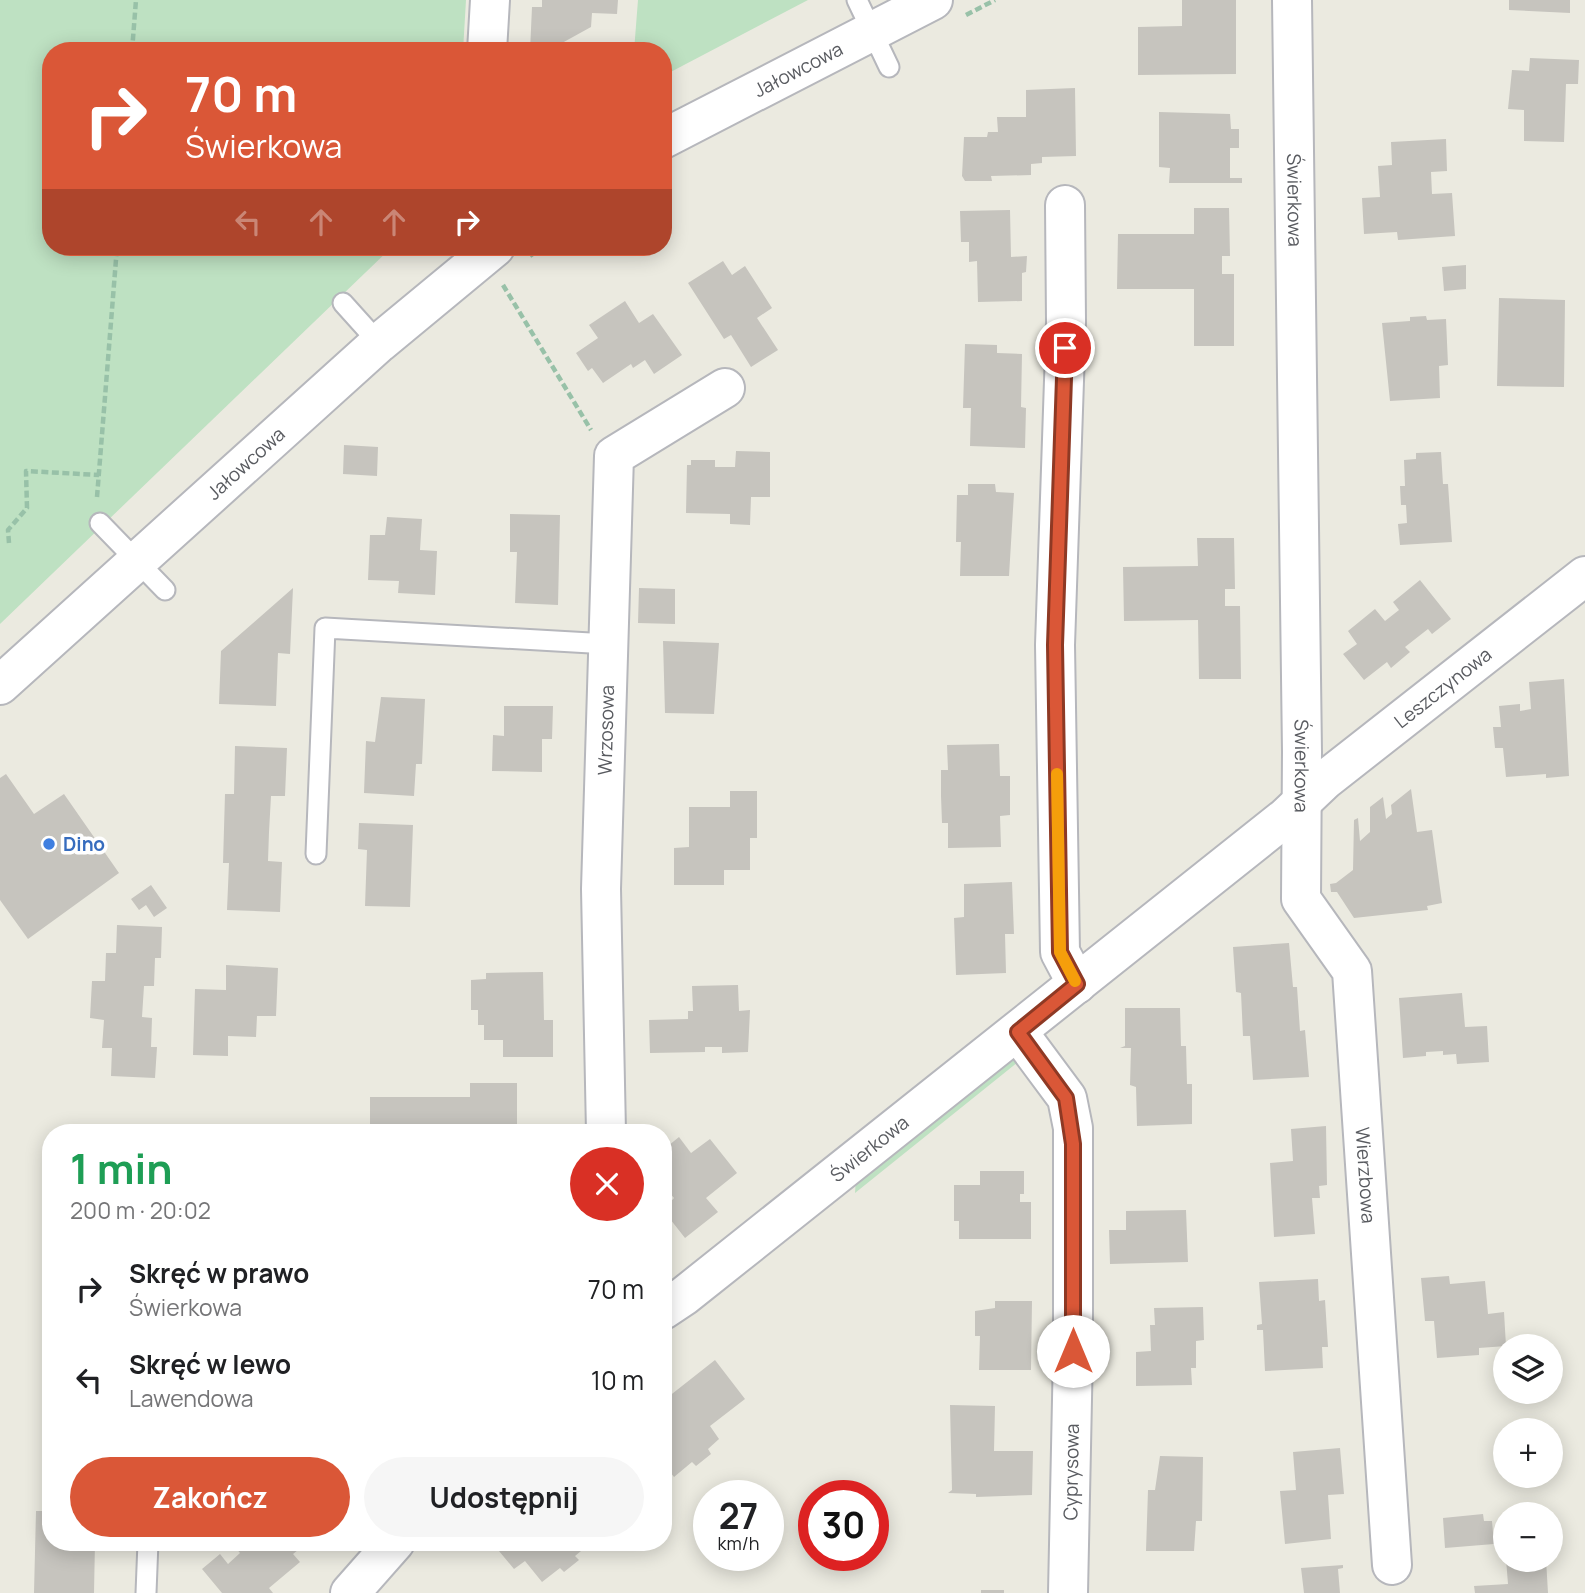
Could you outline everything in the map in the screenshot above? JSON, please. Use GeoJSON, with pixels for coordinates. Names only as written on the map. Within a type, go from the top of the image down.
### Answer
{"type":"FeatureCollection","features":[{"type":"Feature","properties":{"kind":"street"},"geometry":{"type":"LineString","coordinates":[[488,42],[490,0]]}},
{"type":"Feature","properties":{"kind":"street","name":"Jałowcowa"},"geometry":{"type":"LineString","coordinates":[[672,134],[865,16],[933,0]]}},
{"type":"Feature","properties":{"kind":"street","name":"Świerkowa"},"geometry":{"type":"LineString","coordinates":[[672,1304],[1018,1032],[1301,802],[1292,0]]}},
{"type":"Feature","properties":{"kind":"street"},"geometry":{"type":"LineString","coordinates":[[1065,205],[1066,321],[1055,673],[1060,952],[1077,984]]}},
{"type":"Feature","properties":{"kind":"street","name":"Jałowcowa"},"geometry":{"type":"LineString","coordinates":[[0,685],[379,343],[484,256]]}},
{"type":"Feature","properties":{"kind":"street"},"geometry":{"type":"LineString","coordinates":[[614,456],[725,388]]}},
{"type":"Feature","properties":{"kind":"street","name":"Wrzosowa"},"geometry":{"type":"LineString","coordinates":[[606,1124],[601,889],[614,456]]}},
{"type":"Feature","properties":{"kind":"street","name":"Leszczynowa"},"geometry":{"type":"LineString","coordinates":[[1301,802],[1585,576]]}},
{"type":"Feature","properties":{"kind":"street","name":"Wierzbowa"},"geometry":{"type":"LineString","coordinates":[[1301,802],[1301,899],[1352,971],[1392,1565]]}},
{"type":"Feature","properties":{"kind":"street","name":"Cyprysowa"},"geometry":{"type":"LineString","coordinates":[[1018,1032],[1066,1098],[1073,1128],[1073,1351],[1068,1593]]}},
{"type":"Feature","properties":{"kind":"street"},"geometry":{"type":"LineString","coordinates":[[350,1593],[387,1551]]}},
{"type":"Feature","properties":{"kind":"lane"},"geometry":{"type":"LineString","coordinates":[[865,16],[889,67]]}},
{"type":"Feature","properties":{"kind":"lane"},"geometry":{"type":"LineString","coordinates":[[343,303],[379,343]]}},
{"type":"Feature","properties":{"kind":"lane"},"geometry":{"type":"LineString","coordinates":[[98,516],[165,590]]}},
{"type":"Feature","properties":{"kind":"lane"},"geometry":{"type":"LineString","coordinates":[[316,854],[325,628],[608,643]]}},
{"type":"Feature","properties":{"kind":"lane"},"geometry":{"type":"LineString","coordinates":[[146,1593],[148,1551]]}},
{"type":"Feature","properties":{"kind":"path"},"geometry":{"type":"LineString","coordinates":[[133,42],[136,0]]}},
{"type":"Feature","properties":{"kind":"path"},"geometry":{"type":"LineString","coordinates":[[98,516],[116,256]]}},
{"type":"Feature","properties":{"kind":"path"},"geometry":{"type":"LineString","coordinates":[[505,288],[600,445],[614,456]]}},
{"type":"Feature","properties":{"kind":"path"},"geometry":{"type":"LineString","coordinates":[[9,544],[8,530],[26,509],[26,471],[99,475]]}},
{"type":"Feature","properties":{"kind":"green space"},"geometry":{"type":"Polygon","coordinates":[[[0,0],[466,0],[464,42],[42,42],[42,256],[383,256],[0,624],[0,0]]]}},
{"type":"Feature","properties":{"kind":"green space"},"geometry":{"type":"Polygon","coordinates":[[[638,0],[808,0],[672,71],[672,42],[635,42],[638,0]]]}},
{"type":"Feature","properties":{"kind":"green space"},"geometry":{"type":"Polygon","coordinates":[[[1008,1056],[1023,1058],[855,1193],[856,1178],[1008,1056]]]}},
{"type":"Feature","properties":{"kind":"building"},"geometry":{"type":"Polygon","coordinates":[[[542,0],[618,0],[617,14],[592,13],[591,27],[564,42],[530,42],[532,7],[542,7],[542,0]]]}},
{"type":"Feature","properties":{"kind":"building"},"geometry":{"type":"Polygon","coordinates":[[[1182,0],[1236,0],[1236,74],[1138,75],[1138,27],[1182,26],[1182,0]]]}},
{"type":"Feature","properties":{"kind":"building"},"geometry":{"type":"Polygon","coordinates":[[[1509,0],[1570,0],[1570,13],[1509,10],[1509,0]]]}},
{"type":"Feature","properties":{"kind":"building"},"geometry":{"type":"Polygon","coordinates":[[[1530,58],[1579,60],[1578,84],[1566,84],[1564,142],[1524,141],[1524,110],[1508,109],[1512,70],[1529,71],[1530,58]]]}},
{"type":"Feature","properties":{"kind":"building"},"geometry":{"type":"Polygon","coordinates":[[[1075,88],[1076,156],[1042,157],[1042,163],[1031,164],[1031,175],[991,176],[992,181],[965,181],[962,176],[964,137],[987,137],[988,132],[998,132],[997,117],[1026,117],[1026,90],[1075,88]]]}},
{"type":"Feature","properties":{"kind":"building"},"geometry":{"type":"Polygon","coordinates":[[[1159,112],[1230,114],[1231,129],[1239,129],[1239,148],[1230,148],[1230,178],[1242,178],[1242,183],[1169,183],[1170,168],[1159,167],[1159,112]]]}},
{"type":"Feature","properties":{"kind":"building"},"geometry":{"type":"Polygon","coordinates":[[[1446,139],[1447,171],[1431,172],[1432,194],[1452,193],[1455,236],[1398,240],[1397,232],[1364,234],[1362,198],[1380,197],[1378,166],[1392,165],[1391,142],[1446,139]]]}},
{"type":"Feature","properties":{"kind":"building"},"geometry":{"type":"Polygon","coordinates":[[[1194,208],[1229,208],[1230,256],[1222,256],[1222,274],[1234,274],[1234,346],[1194,346],[1194,289],[1117,289],[1118,234],[1194,234],[1194,208]]]}},
{"type":"Feature","properties":{"kind":"building"},"geometry":{"type":"Polygon","coordinates":[[[1010,210],[1011,257],[1027,256],[1026,272],[1022,273],[1022,301],[978,302],[977,261],[969,262],[969,242],[961,242],[960,211],[1010,210]]]}},
{"type":"Feature","properties":{"kind":"building"},"geometry":{"type":"Polygon","coordinates":[[[723,261],[732,275],[745,266],[772,308],[757,318],[778,350],[751,367],[731,335],[724,339],[688,283],[723,261]]]}},
{"type":"Feature","properties":{"kind":"building"},"geometry":{"type":"Polygon","coordinates":[[[1466,265],[1466,289],[1444,291],[1442,267],[1466,265]]]}},
{"type":"Feature","properties":{"kind":"building"},"geometry":{"type":"Polygon","coordinates":[[[1499,298],[1565,300],[1564,387],[1497,386],[1499,298]]]}},
{"type":"Feature","properties":{"kind":"building"},"geometry":{"type":"Polygon","coordinates":[[[625,301],[639,323],[653,314],[682,355],[654,374],[645,360],[633,368],[631,364],[603,383],[592,368],[588,371],[576,353],[598,338],[589,325],[625,301]]]}},
{"type":"Feature","properties":{"kind":"building"},"geometry":{"type":"Polygon","coordinates":[[[1426,316],[1427,320],[1446,319],[1448,365],[1439,366],[1440,398],[1390,401],[1382,323],[1410,321],[1410,317],[1426,316]]]}},
{"type":"Feature","properties":{"kind":"building"},"geometry":{"type":"Polygon","coordinates":[[[965,344],[997,345],[997,353],[1022,354],[1021,407],[1026,408],[1025,448],[970,446],[971,408],[963,408],[965,344]]]}},
{"type":"Feature","properties":{"kind":"building"},"geometry":{"type":"Polygon","coordinates":[[[344,445],[378,447],[377,476],[343,474],[344,445]]]}},
{"type":"Feature","properties":{"kind":"building"},"geometry":{"type":"Polygon","coordinates":[[[736,451],[770,452],[770,497],[751,497],[750,525],[730,524],[730,514],[686,513],[687,465],[691,465],[691,460],[715,460],[715,467],[735,467],[736,451]]]}},
{"type":"Feature","properties":{"kind":"building"},"geometry":{"type":"Polygon","coordinates":[[[1441,452],[1443,484],[1448,484],[1452,542],[1400,545],[1398,524],[1407,523],[1406,505],[1401,505],[1400,486],[1405,486],[1404,460],[1416,459],[1416,453],[1441,452]]]}},
{"type":"Feature","properties":{"kind":"building"},"geometry":{"type":"Polygon","coordinates":[[[968,484],[995,484],[996,492],[1014,493],[1009,576],[960,576],[961,542],[956,542],[957,495],[968,495],[968,484]]]}},
{"type":"Feature","properties":{"kind":"building"},"geometry":{"type":"Polygon","coordinates":[[[510,514],[560,515],[558,605],[515,603],[517,552],[510,552],[510,514]]]}},
{"type":"Feature","properties":{"kind":"building"},"geometry":{"type":"Polygon","coordinates":[[[387,517],[422,519],[420,550],[437,551],[435,595],[398,593],[399,581],[368,580],[370,535],[385,535],[387,517]]]}},
{"type":"Feature","properties":{"kind":"building"},"geometry":{"type":"Polygon","coordinates":[[[1197,538],[1234,538],[1235,589],[1225,589],[1225,606],[1240,606],[1241,679],[1199,679],[1198,620],[1124,621],[1123,567],[1198,566],[1197,538]]]}},
{"type":"Feature","properties":{"kind":"building"},"geometry":{"type":"Polygon","coordinates":[[[1420,580],[1451,619],[1432,634],[1428,629],[1405,647],[1410,652],[1391,668],[1387,662],[1364,680],[1343,654],[1357,644],[1348,631],[1375,609],[1385,621],[1399,610],[1393,602],[1420,580]]]}},
{"type":"Feature","properties":{"kind":"building"},"geometry":{"type":"Polygon","coordinates":[[[293,588],[290,654],[278,653],[276,706],[219,704],[221,651],[293,588]]]}},
{"type":"Feature","properties":{"kind":"building"},"geometry":{"type":"Polygon","coordinates":[[[639,588],[675,589],[675,624],[638,623],[639,588]]]}},
{"type":"Feature","properties":{"kind":"building"},"geometry":{"type":"Polygon","coordinates":[[[663,641],[719,643],[714,714],[665,713],[663,641]]]}},
{"type":"Feature","properties":{"kind":"building"},"geometry":{"type":"Polygon","coordinates":[[[1564,679],[1569,776],[1546,778],[1546,774],[1506,777],[1503,748],[1495,748],[1493,727],[1501,727],[1499,706],[1520,704],[1520,711],[1531,709],[1529,682],[1564,679]]]}},
{"type":"Feature","properties":{"kind":"building"},"geometry":{"type":"Polygon","coordinates":[[[381,697],[425,699],[422,764],[416,764],[414,796],[364,793],[366,741],[375,742],[381,697]]]}},
{"type":"Feature","properties":{"kind":"building"},"geometry":{"type":"Polygon","coordinates":[[[504,706],[553,706],[552,739],[542,739],[542,772],[492,771],[493,735],[504,736],[504,706]]]}},
{"type":"Feature","properties":{"kind":"building"},"geometry":{"type":"Polygon","coordinates":[[[999,744],[1000,776],[1010,776],[1010,815],[1000,816],[1001,847],[948,848],[948,823],[942,823],[941,796],[941,770],[948,770],[947,745],[999,744]]]}},
{"type":"Feature","properties":{"kind":"building"},"geometry":{"type":"Polygon","coordinates":[[[235,746],[287,748],[285,796],[271,796],[269,832],[268,861],[282,862],[280,912],[227,910],[229,863],[223,863],[225,794],[234,794],[235,746]]]}},
{"type":"Feature","properties":{"kind":"building","name":"Dino"},"geometry":{"type":"Polygon","coordinates":[[[6,774],[34,814],[64,794],[119,873],[28,939],[0,900],[0,778],[6,774]]]}},
{"type":"Feature","properties":{"kind":"building"},"geometry":{"type":"Polygon","coordinates":[[[1411,789],[1417,832],[1432,830],[1442,903],[1427,906],[1428,910],[1354,918],[1337,892],[1331,892],[1330,884],[1336,883],[1353,870],[1354,820],[1358,818],[1360,841],[1370,832],[1370,807],[1383,797],[1386,819],[1392,814],[1391,805],[1411,789]]]}},
{"type":"Feature","properties":{"kind":"building"},"geometry":{"type":"Polygon","coordinates":[[[730,791],[757,791],[757,838],[750,838],[750,870],[724,870],[724,885],[674,885],[674,848],[689,847],[689,807],[730,807],[730,791]]]}},
{"type":"Feature","properties":{"kind":"building"},"geometry":{"type":"Polygon","coordinates":[[[359,823],[413,825],[410,907],[365,906],[367,850],[358,849],[359,823]]]}},
{"type":"Feature","properties":{"kind":"building"},"geometry":{"type":"Polygon","coordinates":[[[1012,882],[1014,934],[1005,934],[1006,973],[956,975],[954,918],[964,917],[964,884],[1012,882]]]}},
{"type":"Feature","properties":{"kind":"building"},"geometry":{"type":"Polygon","coordinates":[[[151,885],[167,908],[154,917],[146,905],[139,910],[131,899],[151,885]]]}},
{"type":"Feature","properties":{"kind":"building"},"geometry":{"type":"Polygon","coordinates":[[[117,925],[162,927],[161,958],[155,958],[154,986],[144,986],[142,1017],[152,1018],[151,1047],[157,1047],[155,1078],[111,1076],[112,1048],[102,1048],[104,1020],[90,1018],[92,981],[105,981],[106,953],[116,953],[117,925]]]}},
{"type":"Feature","properties":{"kind":"building"},"geometry":{"type":"Polygon","coordinates":[[[1289,943],[1293,987],[1297,987],[1300,1031],[1305,1030],[1309,1077],[1253,1080],[1250,1036],[1243,1036],[1241,993],[1236,992],[1233,947],[1289,943]]]}},
{"type":"Feature","properties":{"kind":"building"},"geometry":{"type":"Polygon","coordinates":[[[226,965],[278,968],[276,1016],[257,1016],[256,1037],[228,1036],[228,1056],[193,1055],[195,989],[226,990],[226,965]]]}},
{"type":"Feature","properties":{"kind":"building"},"geometry":{"type":"Polygon","coordinates":[[[543,972],[544,1020],[553,1020],[553,1057],[503,1057],[503,1040],[484,1040],[484,1025],[478,1025],[478,1010],[471,1010],[471,980],[486,979],[486,973],[543,972]]]}},
{"type":"Feature","properties":{"kind":"building"},"geometry":{"type":"Polygon","coordinates":[[[738,985],[739,1011],[750,1010],[748,1052],[722,1053],[722,1047],[705,1047],[705,1052],[650,1053],[649,1020],[688,1019],[688,1011],[693,1011],[692,986],[738,985]]]}},
{"type":"Feature","properties":{"kind":"building"},"geometry":{"type":"Polygon","coordinates":[[[1462,993],[1465,1027],[1487,1026],[1489,1062],[1457,1064],[1456,1054],[1443,1055],[1443,1051],[1403,1058],[1399,998],[1462,993]]]}},
{"type":"Feature","properties":{"kind":"building"},"geometry":{"type":"Polygon","coordinates":[[[1125,1008],[1180,1008],[1181,1046],[1186,1046],[1187,1084],[1192,1084],[1192,1124],[1137,1126],[1136,1087],[1130,1085],[1131,1048],[1120,1048],[1125,1046],[1125,1008]]]}},
{"type":"Feature","properties":{"kind":"building"},"geometry":{"type":"Polygon","coordinates":[[[470,1083],[517,1083],[517,1124],[370,1124],[370,1097],[470,1097],[470,1083]]]}},
{"type":"Feature","properties":{"kind":"building"},"geometry":{"type":"Polygon","coordinates":[[[1326,1126],[1327,1185],[1319,1186],[1320,1198],[1312,1198],[1315,1234],[1274,1237],[1270,1163],[1293,1161],[1291,1129],[1326,1126]]]}},
{"type":"Feature","properties":{"kind":"building"},"geometry":{"type":"Polygon","coordinates":[[[679,1137],[691,1153],[710,1139],[737,1173],[706,1198],[718,1212],[685,1238],[672,1221],[672,1143],[679,1137]]]}},
{"type":"Feature","properties":{"kind":"building"},"geometry":{"type":"Polygon","coordinates":[[[980,1171],[1024,1171],[1024,1194],[1020,1194],[1020,1202],[1031,1202],[1031,1239],[959,1239],[959,1221],[954,1221],[954,1185],[980,1185],[980,1171]]]}},
{"type":"Feature","properties":{"kind":"building"},"geometry":{"type":"Polygon","coordinates":[[[1186,1210],[1188,1262],[1110,1264],[1109,1230],[1126,1230],[1126,1211],[1186,1210]]]}},
{"type":"Feature","properties":{"kind":"building"},"geometry":{"type":"Polygon","coordinates":[[[1449,1276],[1450,1284],[1485,1281],[1488,1314],[1504,1312],[1505,1334],[1493,1334],[1493,1347],[1479,1348],[1479,1355],[1437,1358],[1434,1321],[1425,1321],[1421,1278],[1449,1276]]]}},
{"type":"Feature","properties":{"kind":"building"},"geometry":{"type":"Polygon","coordinates":[[[1318,1279],[1319,1301],[1325,1300],[1328,1347],[1322,1347],[1323,1368],[1265,1371],[1263,1330],[1257,1330],[1257,1325],[1262,1324],[1259,1282],[1318,1279]]]}},
{"type":"Feature","properties":{"kind":"building"},"geometry":{"type":"Polygon","coordinates":[[[995,1301],[1032,1301],[1031,1370],[979,1370],[980,1336],[975,1336],[975,1311],[995,1308],[995,1301]]]}},
{"type":"Feature","properties":{"kind":"building"},"geometry":{"type":"Polygon","coordinates":[[[1203,1307],[1204,1340],[1196,1341],[1196,1368],[1191,1368],[1192,1385],[1136,1386],[1136,1352],[1151,1351],[1150,1325],[1155,1325],[1154,1308],[1203,1307]]]}},
{"type":"Feature","properties":{"kind":"building"},"geometry":{"type":"Polygon","coordinates":[[[715,1360],[745,1399],[710,1426],[719,1439],[708,1449],[711,1454],[696,1466],[692,1462],[674,1477],[672,1474],[672,1394],[715,1360]]]}},
{"type":"Feature","properties":{"kind":"building"},"geometry":{"type":"Polygon","coordinates":[[[950,1405],[995,1406],[994,1451],[1033,1451],[1032,1495],[976,1497],[976,1494],[948,1493],[952,1490],[950,1405]]]}},
{"type":"Feature","properties":{"kind":"building"},"geometry":{"type":"Polygon","coordinates":[[[1340,1448],[1344,1494],[1328,1495],[1331,1539],[1285,1544],[1280,1491],[1296,1490],[1293,1452],[1340,1448]]]}},
{"type":"Feature","properties":{"kind":"building"},"geometry":{"type":"Polygon","coordinates":[[[1160,1456],[1203,1457],[1202,1521],[1196,1521],[1194,1551],[1146,1551],[1148,1490],[1155,1490],[1160,1456]]]}},
{"type":"Feature","properties":{"kind":"building"},"geometry":{"type":"Polygon","coordinates":[[[36,1511],[42,1511],[42,1551],[95,1551],[94,1593],[34,1593],[36,1511]]]}},
{"type":"Feature","properties":{"kind":"building"},"geometry":{"type":"Polygon","coordinates":[[[1483,1514],[1484,1521],[1492,1521],[1493,1544],[1445,1548],[1443,1518],[1483,1514]]]}},
{"type":"Feature","properties":{"kind":"building"},"geometry":{"type":"Polygon","coordinates":[[[238,1551],[297,1551],[293,1554],[300,1562],[269,1588],[273,1593],[222,1593],[202,1569],[220,1554],[228,1564],[240,1553],[238,1551]]]}},
{"type":"Feature","properties":{"kind":"building"},"geometry":{"type":"Polygon","coordinates":[[[499,1551],[581,1551],[575,1556],[579,1560],[564,1572],[560,1568],[542,1582],[525,1561],[514,1569],[499,1551]]]}},
{"type":"Feature","properties":{"kind":"building"},"geometry":{"type":"Polygon","coordinates":[[[1343,1565],[1343,1568],[1338,1569],[1340,1593],[1304,1593],[1301,1568],[1343,1565]]]}},
{"type":"Feature","properties":{"kind":"building"},"geometry":{"type":"Polygon","coordinates":[[[1507,1572],[1547,1572],[1548,1593],[1475,1593],[1474,1586],[1508,1584],[1507,1572]]]}},
{"type":"Feature","properties":{"kind":"building"},"geometry":{"type":"Polygon","coordinates":[[[981,1590],[1004,1590],[1004,1593],[981,1593],[981,1590]]]}},
{"type":"Feature","properties":{"kind":"slow traffic"},"geometry":{"type":"LineString","coordinates":[[1057,774],[1060,952],[1069,974],[1075,981]]}},
{"type":"Feature","properties":{"kind":"place","name":"Dino"},"geometry":{"type":"Point","coordinates":[49,844]}},
{"type":"Feature","properties":{"kind":"route"},"geometry":{"type":"LineString","coordinates":[[1065,348],[1055,645],[1060,952],[1069,974],[1077,984],[1018,1032],[1066,1098],[1070,1109],[1074,1161],[1073,1351]]}}]}
